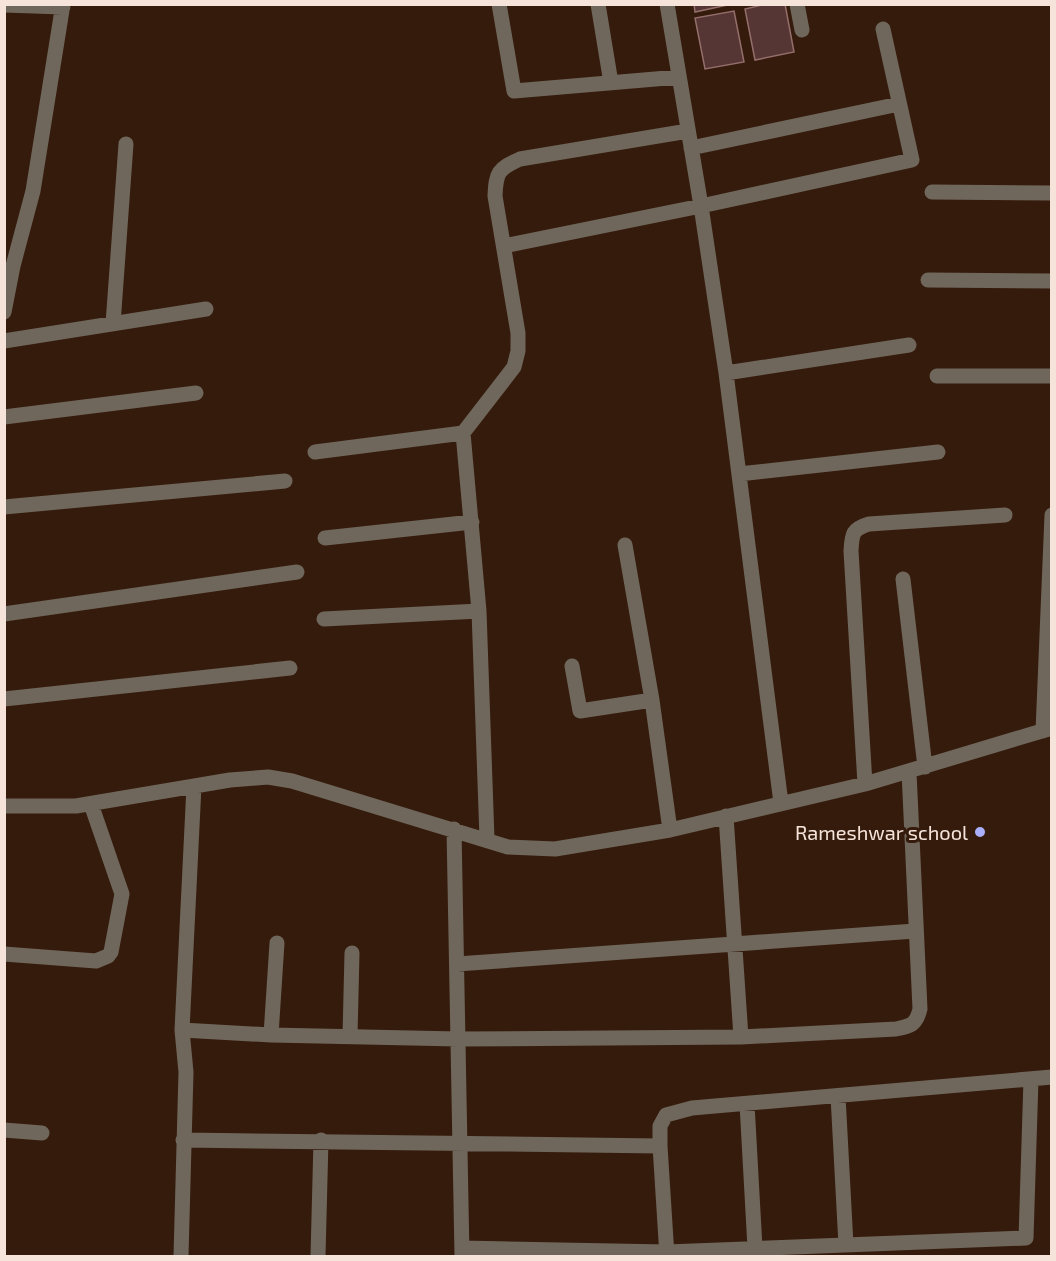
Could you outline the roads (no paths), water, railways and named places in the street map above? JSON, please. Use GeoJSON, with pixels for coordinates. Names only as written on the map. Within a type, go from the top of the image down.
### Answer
{"type":"FeatureCollection","features":[{"type":"Feature","properties":{"kind":"street"},"geometry":{"type":"LineString","coordinates":[[499,4],[514,91],[679,77]]}},
{"type":"Feature","properties":{"kind":"street"},"geometry":{"type":"LineString","coordinates":[[598,4],[611,83]]}},
{"type":"Feature","properties":{"kind":"street"},"geometry":{"type":"LineString","coordinates":[[666,4],[701,206],[726,373],[781,803]]}},
{"type":"Feature","properties":{"kind":"street"},"geometry":{"type":"LineString","coordinates":[[797,4],[802,30]]}},
{"type":"Feature","properties":{"kind":"street"},"geometry":{"type":"LineString","coordinates":[[4,5],[63,6],[33,191],[9,265],[4,312]]}},
{"type":"Feature","properties":{"kind":"street"},"geometry":{"type":"LineString","coordinates":[[504,246],[912,160],[883,30]]}},
{"type":"Feature","properties":{"kind":"street"},"geometry":{"type":"LineString","coordinates":[[691,148],[899,104]]}},
{"type":"Feature","properties":{"kind":"street"},"geometry":{"type":"LineString","coordinates":[[487,839],[479,611],[463,433],[514,367],[518,351],[518,333],[495,196],[496,178],[502,167],[520,159],[688,131]]}},
{"type":"Feature","properties":{"kind":"street"},"geometry":{"type":"LineString","coordinates":[[113,324],[126,144]]}},
{"type":"Feature","properties":{"kind":"street"},"geometry":{"type":"LineString","coordinates":[[932,192],[1052,193]]}},
{"type":"Feature","properties":{"kind":"street"},"geometry":{"type":"LineString","coordinates":[[928,280],[1052,281]]}},
{"type":"Feature","properties":{"kind":"street"},"geometry":{"type":"LineString","coordinates":[[4,341],[206,309]]}},
{"type":"Feature","properties":{"kind":"street"},"geometry":{"type":"LineString","coordinates":[[726,373],[909,345]]}},
{"type":"Feature","properties":{"kind":"street"},"geometry":{"type":"LineString","coordinates":[[937,376],[1052,376]]}},
{"type":"Feature","properties":{"kind":"street"},"geometry":{"type":"LineString","coordinates":[[4,417],[196,393]]}},
{"type":"Feature","properties":{"kind":"street"},"geometry":{"type":"LineString","coordinates":[[315,452],[463,433]]}},
{"type":"Feature","properties":{"kind":"street"},"geometry":{"type":"LineString","coordinates":[[739,474],[938,452]]}},
{"type":"Feature","properties":{"kind":"street"},"geometry":{"type":"LineString","coordinates":[[4,507],[285,481]]}},
{"type":"Feature","properties":{"kind":"street"},"geometry":{"type":"LineString","coordinates":[[865,784],[851,551],[852,535],[858,527],[869,524],[1005,515]]}},
{"type":"Feature","properties":{"kind":"street"},"geometry":{"type":"LineString","coordinates":[[4,806],[76,806],[194,786],[268,777],[292,781],[508,847],[555,849],[670,830],[909,772],[1047,730],[1052,515]]}},
{"type":"Feature","properties":{"kind":"street"},"geometry":{"type":"LineString","coordinates":[[325,538],[472,522]]}},
{"type":"Feature","properties":{"kind":"street"},"geometry":{"type":"LineString","coordinates":[[625,545],[652,700],[670,830]]}},
{"type":"Feature","properties":{"kind":"street"},"geometry":{"type":"LineString","coordinates":[[4,614],[297,572]]}},
{"type":"Feature","properties":{"kind":"street"},"geometry":{"type":"LineString","coordinates":[[903,579],[926,767]]}},
{"type":"Feature","properties":{"kind":"street"},"geometry":{"type":"LineString","coordinates":[[324,619],[479,611]]}},
{"type":"Feature","properties":{"kind":"street"},"geometry":{"type":"LineString","coordinates":[[572,666],[580,711],[652,700]]}},
{"type":"Feature","properties":{"kind":"street"},"geometry":{"type":"LineString","coordinates":[[4,699],[290,668]]}},
{"type":"Feature","properties":{"kind":"street"},"geometry":{"type":"LineString","coordinates":[[182,1030],[271,1035],[458,1039],[741,1037],[896,1029],[910,1026],[917,1019],[920,1009],[909,772]]}},
{"type":"Feature","properties":{"kind":"street"},"geometry":{"type":"LineString","coordinates":[[181,1257],[186,1072],[182,1030],[194,786]]}},
{"type":"Feature","properties":{"kind":"street"},"geometry":{"type":"LineString","coordinates":[[4,954],[96,961],[108,957],[111,952],[122,894],[91,804]]}},
{"type":"Feature","properties":{"kind":"street"},"geometry":{"type":"LineString","coordinates":[[726,816],[741,1037]]}},
{"type":"Feature","properties":{"kind":"street"},"geometry":{"type":"LineString","coordinates":[[454,830],[462,1252],[667,1254],[755,1248],[1026,1238],[1031,1079]]}},
{"type":"Feature","properties":{"kind":"street"},"geometry":{"type":"LineString","coordinates":[[457,964],[915,931]]}},
{"type":"Feature","properties":{"kind":"street"},"geometry":{"type":"LineString","coordinates":[[271,1035],[277,943]]}},
{"type":"Feature","properties":{"kind":"street"},"geometry":{"type":"LineString","coordinates":[[350,1036],[352,953]]}},
{"type":"Feature","properties":{"kind":"street"},"geometry":{"type":"LineString","coordinates":[[667,1254],[660,1146],[660,1126],[666,1115],[692,1108],[1052,1077]]}},
{"type":"Feature","properties":{"kind":"street"},"geometry":{"type":"LineString","coordinates":[[838,1096],[846,1245]]}},
{"type":"Feature","properties":{"kind":"street"},"geometry":{"type":"LineString","coordinates":[[747,1104],[755,1248]]}},
{"type":"Feature","properties":{"kind":"street"},"geometry":{"type":"LineString","coordinates":[[4,1130],[42,1133]]}},
{"type":"Feature","properties":{"kind":"street"},"geometry":{"type":"LineString","coordinates":[[183,1140],[660,1146]]}},
{"type":"Feature","properties":{"kind":"street"},"geometry":{"type":"LineString","coordinates":[[318,1257],[321,1140]]}},
{"type":"Feature","properties":{"kind":"place","name":"Rameshwar school"},"geometry":{"type":"Point","coordinates":[980,832]}}]}
